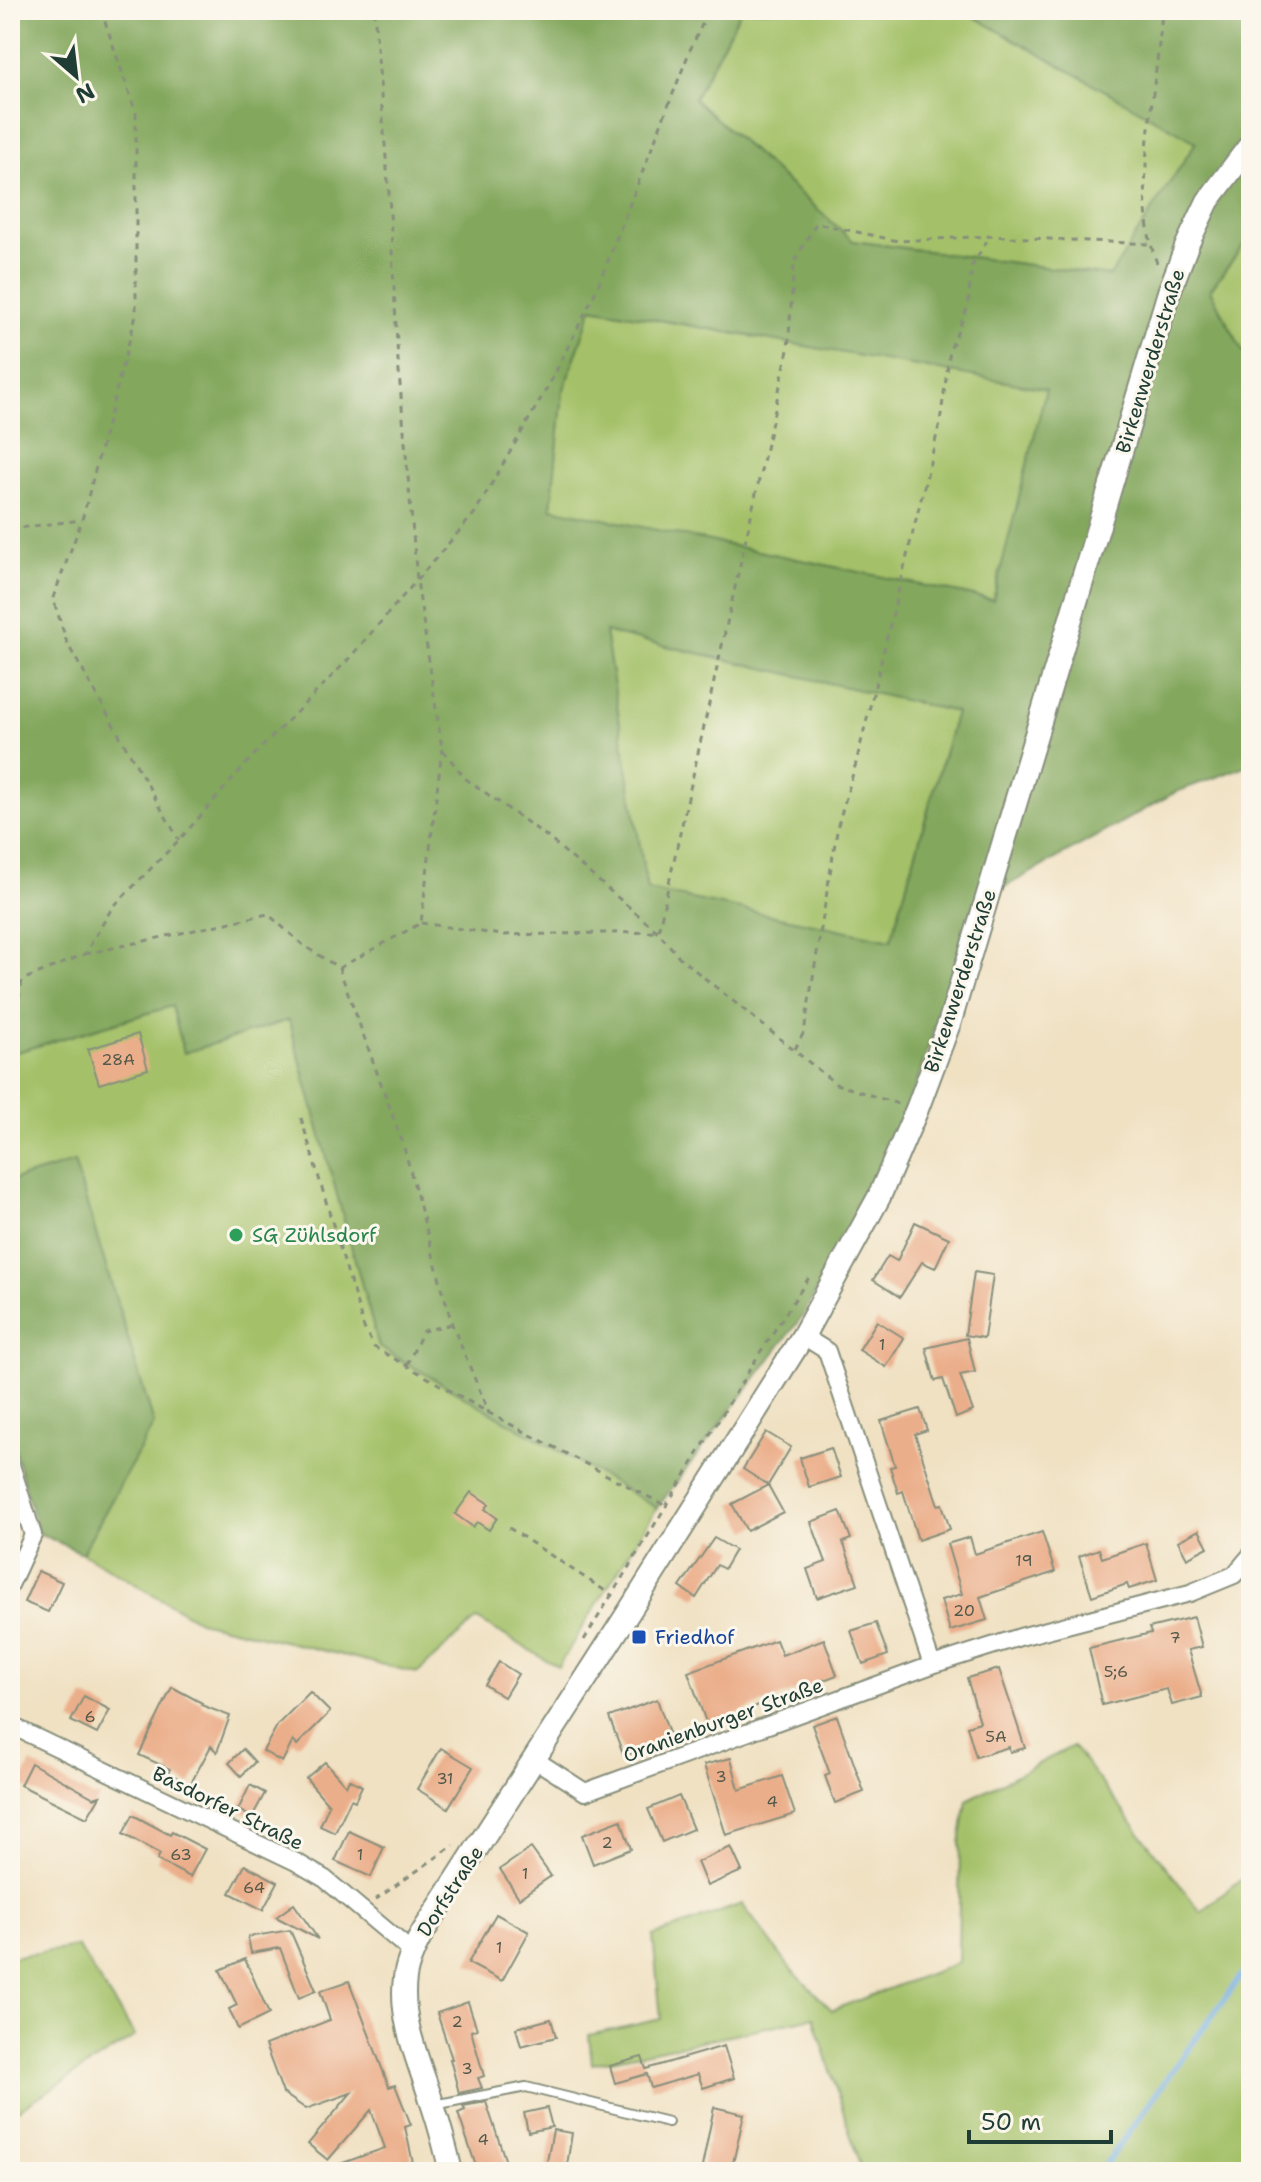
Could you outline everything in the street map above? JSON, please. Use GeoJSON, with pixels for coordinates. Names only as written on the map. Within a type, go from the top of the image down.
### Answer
{"type":"FeatureCollection","features":[{"type":"Feature","properties":{"kind":"street","name":"Birkenwerderstraße"},"geometry":{"type":"LineString","coordinates":[[534,1759],[803,1336],[879,1197],[917,1109],[955,1007],[1169,292],[1208,201],[1251,144]]}},
{"type":"Feature","properties":{"kind":"street"},"geometry":{"type":"LineString","coordinates":[[803,1336],[827,1351],[932,1665]]}},
{"type":"Feature","properties":{"kind":"street"},"geometry":{"type":"LineString","coordinates":[[10,1462],[33,1535],[10,1585]]}},
{"type":"Feature","properties":{"kind":"street","name":"Oranienburger Straße"},"geometry":{"type":"LineString","coordinates":[[534,1759],[585,1792],[932,1665],[1020,1637],[1190,1593],[1234,1575],[1251,1555]]}},
{"type":"Feature","properties":{"kind":"street","name":"Basdorfer Straße"},"geometry":{"type":"LineString","coordinates":[[10,1725],[296,1862],[325,1879],[412,1952]]}},
{"type":"Feature","properties":{"kind":"street","name":"Dorfstraße"},"geometry":{"type":"LineString","coordinates":[[451,2172],[411,2038],[405,2004],[405,1979],[412,1952],[423,1932],[534,1759]]}},
{"type":"Feature","properties":{"kind":"lane"},"geometry":{"type":"LineString","coordinates":[[433,2106],[526,2087],[668,2122]]}},
{"type":"Feature","properties":{"kind":"path"},"geometry":{"type":"LineString","coordinates":[[101,10],[136,113],[136,315],[82,520],[53,598],[67,643],[179,840]]}},
{"type":"Feature","properties":{"kind":"path"},"geometry":{"type":"LineString","coordinates":[[374,10],[389,194],[398,361],[417,580],[442,749],[421,923]]}},
{"type":"Feature","properties":{"kind":"path"},"geometry":{"type":"LineString","coordinates":[[85,954],[112,908],[179,840],[253,756],[346,662],[474,514],[550,383],[596,291],[690,50],[709,10]]}},
{"type":"Feature","properties":{"kind":"path"},"geometry":{"type":"LineString","coordinates":[[1162,10],[1160,56],[1145,170],[1149,244],[1158,268],[1165,253]]}},
{"type":"Feature","properties":{"kind":"path"},"geometry":{"type":"LineString","coordinates":[[658,932],[788,350],[794,262],[816,223],[898,241],[990,236],[1149,244]]}},
{"type":"Feature","properties":{"kind":"path"},"geometry":{"type":"LineString","coordinates":[[794,1050],[804,1032],[838,825],[940,422],[950,350],[968,306],[972,266],[990,236]]}},
{"type":"Feature","properties":{"kind":"path"},"geometry":{"type":"LineString","coordinates":[[10,529],[82,520]]}},
{"type":"Feature","properties":{"kind":"path"},"geometry":{"type":"LineString","coordinates":[[442,749],[466,779],[545,835],[658,932],[681,959],[836,1084],[917,1109]]}},
{"type":"Feature","properties":{"kind":"path"},"geometry":{"type":"LineString","coordinates":[[10,1058],[22,980],[85,954],[268,914],[303,945],[339,968],[403,1144],[452,1324],[489,1413]]}},
{"type":"Feature","properties":{"kind":"path"},"geometry":{"type":"LineString","coordinates":[[339,968],[421,923],[502,935],[658,932]]}},
{"type":"Feature","properties":{"kind":"path"},"geometry":{"type":"LineString","coordinates":[[301,1118],[364,1328],[374,1347],[489,1413],[688,1518]]}},
{"type":"Feature","properties":{"kind":"path"},"geometry":{"type":"LineString","coordinates":[[666,1506],[816,1267]]}},
{"type":"Feature","properties":{"kind":"path"},"geometry":{"type":"LineString","coordinates":[[407,1365],[423,1331],[452,1324]]}},
{"type":"Feature","properties":{"kind":"path"},"geometry":{"type":"LineString","coordinates":[[509,1528],[632,1607]]}},
{"type":"Feature","properties":{"kind":"path"},"geometry":{"type":"LineString","coordinates":[[361,1909],[465,1837]]}},
{"type":"Feature","properties":{"kind":"green space"},"geometry":{"type":"Polygon","coordinates":[[[10,10],[741,10],[694,99],[853,241],[1110,276],[1196,142],[962,10],[1251,10],[1251,235],[1210,290],[1251,367],[1251,764],[1176,792],[976,903],[907,1112],[875,1183],[804,1314],[657,1508],[379,1347],[289,1020],[184,1053],[172,1006],[10,1054],[10,10]],[[592,308],[563,392],[551,508],[993,600],[1046,389],[592,308]],[[605,632],[647,890],[891,940],[956,712],[605,632]]]}},
{"type":"Feature","properties":{"kind":"green space"},"geometry":{"type":"Polygon","coordinates":[[[741,10],[962,10],[1196,142],[1110,276],[853,241],[694,99],[741,10]]]}},
{"type":"Feature","properties":{"kind":"green space"},"geometry":{"type":"Polygon","coordinates":[[[1251,235],[1251,367],[1210,290],[1251,235]]]}},
{"type":"Feature","properties":{"kind":"green space"},"geometry":{"type":"Polygon","coordinates":[[[592,308],[1047,389],[993,600],[551,508],[563,392],[592,308]]]}},
{"type":"Feature","properties":{"kind":"green space"},"geometry":{"type":"Polygon","coordinates":[[[605,632],[956,712],[891,940],[647,890],[605,632]]]}},
{"type":"Feature","properties":{"kind":"green space"},"geometry":{"type":"Polygon","coordinates":[[[172,1006],[184,1053],[289,1020],[379,1347],[657,1508],[558,1667],[477,1619],[417,1673],[199,1621],[82,1553],[154,1424],[74,1162],[10,1181],[10,1054],[172,1006]]]}},
{"type":"Feature","properties":{"kind":"green space"},"geometry":{"type":"Polygon","coordinates":[[[74,1162],[154,1424],[82,1553],[38,1533],[10,1434],[10,1181],[74,1162]]]}},
{"type":"Feature","properties":{"kind":"green space"},"geometry":{"type":"Polygon","coordinates":[[[1073,1746],[1201,1912],[1251,1871],[1251,2172],[862,2172],[814,2017],[592,2064],[589,2035],[661,2019],[653,1936],[742,1904],[791,1969],[832,2010],[958,1963],[960,1843],[967,1800],[1073,1746]]]}},
{"type":"Feature","properties":{"kind":"green space"},"geometry":{"type":"Polygon","coordinates":[[[78,1947],[135,2036],[10,2115],[10,1957],[78,1947]]]}},
{"type":"Feature","properties":{"kind":"building"},"geometry":{"type":"Polygon","coordinates":[[[138,1034],[148,1069],[99,1084],[88,1049],[138,1034]]]}},
{"type":"Feature","properties":{"kind":"building"},"geometry":{"type":"Polygon","coordinates":[[[915,1222],[949,1238],[935,1268],[922,1262],[900,1297],[873,1280],[888,1256],[897,1261],[915,1222]]]}},
{"type":"Feature","properties":{"kind":"building"},"geometry":{"type":"Polygon","coordinates":[[[974,1272],[993,1275],[984,1338],[965,1335],[974,1272]]]}},
{"type":"Feature","properties":{"kind":"building"},"geometry":{"type":"Polygon","coordinates":[[[877,1321],[904,1338],[886,1367],[859,1350],[877,1321]]]}},
{"type":"Feature","properties":{"kind":"building"},"geometry":{"type":"Polygon","coordinates":[[[967,1338],[975,1372],[960,1375],[973,1411],[956,1418],[943,1379],[935,1381],[926,1348],[967,1338]]]}},
{"type":"Feature","properties":{"kind":"building"},"geometry":{"type":"Polygon","coordinates":[[[920,1409],[927,1430],[915,1434],[938,1505],[942,1504],[950,1529],[918,1540],[903,1491],[898,1493],[890,1467],[895,1466],[881,1421],[920,1409]]]}},
{"type":"Feature","properties":{"kind":"building"},"geometry":{"type":"Polygon","coordinates":[[[766,1432],[791,1447],[768,1485],[743,1469],[766,1432]]]}},
{"type":"Feature","properties":{"kind":"building"},"geometry":{"type":"Polygon","coordinates":[[[831,1448],[841,1477],[809,1487],[800,1458],[831,1448]]]}},
{"type":"Feature","properties":{"kind":"building"},"geometry":{"type":"Polygon","coordinates":[[[768,1485],[783,1512],[747,1531],[732,1504],[768,1485]]]}},
{"type":"Feature","properties":{"kind":"building"},"geometry":{"type":"Polygon","coordinates":[[[471,1492],[489,1504],[485,1509],[497,1518],[489,1530],[477,1522],[473,1527],[455,1514],[471,1492]]]}},
{"type":"Feature","properties":{"kind":"building"},"geometry":{"type":"Polygon","coordinates":[[[840,1511],[851,1539],[843,1542],[858,1584],[817,1598],[807,1569],[826,1562],[811,1522],[840,1511]]]}},
{"type":"Feature","properties":{"kind":"building"},"geometry":{"type":"Polygon","coordinates":[[[1199,1530],[1208,1547],[1187,1558],[1178,1541],[1199,1530]]]}},
{"type":"Feature","properties":{"kind":"building"},"geometry":{"type":"Polygon","coordinates":[[[1042,1532],[1055,1572],[980,1597],[987,1620],[950,1631],[941,1600],[962,1594],[947,1544],[970,1537],[975,1554],[1042,1532]]]}},
{"type":"Feature","properties":{"kind":"building"},"geometry":{"type":"Polygon","coordinates":[[[714,1538],[735,1550],[724,1569],[717,1565],[696,1598],[680,1587],[714,1538]]]}},
{"type":"Feature","properties":{"kind":"building"},"geometry":{"type":"Polygon","coordinates":[[[1146,1543],[1157,1580],[1129,1589],[1127,1584],[1092,1596],[1079,1556],[1099,1549],[1102,1558],[1146,1543]]]}},
{"type":"Feature","properties":{"kind":"building"},"geometry":{"type":"Polygon","coordinates":[[[38,1571],[62,1582],[48,1612],[24,1602],[38,1571]]]}},
{"type":"Feature","properties":{"kind":"building"},"geometry":{"type":"Polygon","coordinates":[[[1194,1617],[1202,1647],[1188,1650],[1202,1697],[1172,1705],[1167,1689],[1102,1705],[1089,1648],[1151,1633],[1149,1628],[1194,1617]]]}},
{"type":"Feature","properties":{"kind":"building"},"geometry":{"type":"Polygon","coordinates":[[[876,1623],[888,1655],[863,1664],[851,1631],[876,1623]]]}},
{"type":"Feature","properties":{"kind":"building"},"geometry":{"type":"Polygon","coordinates":[[[824,1639],[837,1675],[707,1725],[688,1672],[776,1640],[782,1655],[824,1639]]]}},
{"type":"Feature","properties":{"kind":"building"},"geometry":{"type":"Polygon","coordinates":[[[499,1662],[518,1674],[504,1697],[485,1685],[499,1662]]]}},
{"type":"Feature","properties":{"kind":"building"},"geometry":{"type":"Polygon","coordinates":[[[999,1669],[1025,1748],[1010,1752],[1009,1747],[976,1757],[967,1726],[980,1722],[967,1678],[999,1669]]]}},
{"type":"Feature","properties":{"kind":"building"},"geometry":{"type":"Polygon","coordinates":[[[172,1687],[201,1705],[230,1716],[217,1752],[211,1746],[190,1785],[168,1773],[170,1769],[139,1755],[172,1687]]]}},
{"type":"Feature","properties":{"kind":"building"},"geometry":{"type":"Polygon","coordinates":[[[310,1692],[330,1712],[297,1745],[293,1741],[282,1762],[263,1751],[278,1724],[310,1692]]]}},
{"type":"Feature","properties":{"kind":"building"},"geometry":{"type":"Polygon","coordinates":[[[84,1696],[110,1710],[97,1734],[71,1721],[84,1696]]]}},
{"type":"Feature","properties":{"kind":"building"},"geometry":{"type":"Polygon","coordinates":[[[657,1699],[671,1739],[624,1756],[609,1717],[657,1699]]]}},
{"type":"Feature","properties":{"kind":"building"},"geometry":{"type":"Polygon","coordinates":[[[837,1716],[864,1792],[835,1803],[825,1776],[830,1774],[812,1725],[837,1716]]]}},
{"type":"Feature","properties":{"kind":"building"},"geometry":{"type":"Polygon","coordinates":[[[441,1748],[473,1767],[448,1808],[417,1789],[441,1748]]]}},
{"type":"Feature","properties":{"kind":"building"},"geometry":{"type":"Polygon","coordinates":[[[243,1749],[255,1762],[241,1776],[229,1763],[243,1749]]]}},
{"type":"Feature","properties":{"kind":"building"},"geometry":{"type":"Polygon","coordinates":[[[731,1758],[739,1790],[782,1776],[795,1814],[726,1835],[704,1765],[731,1758]]]}},
{"type":"Feature","properties":{"kind":"building"},"geometry":{"type":"Polygon","coordinates":[[[325,1762],[346,1786],[349,1779],[362,1786],[355,1801],[351,1799],[335,1833],[320,1826],[329,1805],[306,1778],[325,1762]]]}},
{"type":"Feature","properties":{"kind":"building"},"geometry":{"type":"Polygon","coordinates":[[[31,1763],[94,1798],[100,1796],[87,1818],[20,1785],[31,1763]]]}},
{"type":"Feature","properties":{"kind":"building"},"geometry":{"type":"Polygon","coordinates":[[[250,1785],[265,1793],[252,1817],[238,1810],[250,1785]]]}},
{"type":"Feature","properties":{"kind":"building"},"geometry":{"type":"Polygon","coordinates":[[[679,1796],[693,1829],[662,1842],[648,1809],[679,1796]]]}},
{"type":"Feature","properties":{"kind":"building"},"geometry":{"type":"Polygon","coordinates":[[[133,1815],[205,1849],[190,1877],[157,1860],[160,1854],[123,1834],[133,1815]]]}},
{"type":"Feature","properties":{"kind":"building"},"geometry":{"type":"Polygon","coordinates":[[[621,1820],[631,1849],[593,1864],[582,1835],[621,1820]]]}},
{"type":"Feature","properties":{"kind":"building"},"geometry":{"type":"Polygon","coordinates":[[[349,1831],[384,1847],[371,1877],[335,1861],[349,1831]]]}},
{"type":"Feature","properties":{"kind":"building"},"geometry":{"type":"Polygon","coordinates":[[[731,1847],[742,1871],[707,1886],[697,1862],[731,1847]]]}},
{"type":"Feature","properties":{"kind":"building"},"geometry":{"type":"Polygon","coordinates":[[[531,1848],[551,1876],[519,1898],[500,1869],[531,1848]]]}},
{"type":"Feature","properties":{"kind":"building"},"geometry":{"type":"Polygon","coordinates":[[[245,1865],[278,1882],[263,1910],[230,1893],[245,1865]]]}},
{"type":"Feature","properties":{"kind":"building"},"geometry":{"type":"Polygon","coordinates":[[[294,1904],[318,1939],[276,1917],[294,1904]]]}},
{"type":"Feature","properties":{"kind":"building"},"geometry":{"type":"Polygon","coordinates":[[[496,1914],[529,1932],[502,1981],[468,1963],[496,1914]]]}},
{"type":"Feature","properties":{"kind":"building"},"geometry":{"type":"Polygon","coordinates":[[[290,1930],[316,1990],[299,1998],[280,1948],[251,1953],[248,1937],[290,1930]]]}},
{"type":"Feature","properties":{"kind":"building"},"geometry":{"type":"Polygon","coordinates":[[[245,1959],[269,2014],[238,2029],[229,2009],[237,2005],[220,1970],[245,1959]]]}},
{"type":"Feature","properties":{"kind":"building"},"geometry":{"type":"Polygon","coordinates":[[[349,1981],[389,2087],[395,2085],[411,2125],[405,2127],[415,2172],[323,2172],[385,2148],[371,2110],[328,2160],[308,2144],[351,2093],[306,2109],[283,2093],[265,2045],[330,2020],[320,1991],[349,1981]]]}},
{"type":"Feature","properties":{"kind":"building"},"geometry":{"type":"Polygon","coordinates":[[[468,2002],[477,2029],[471,2031],[484,2076],[478,2078],[482,2088],[459,2093],[437,2013],[468,2002]]]}},
{"type":"Feature","properties":{"kind":"building"},"geometry":{"type":"Polygon","coordinates":[[[551,2019],[556,2037],[521,2046],[516,2028],[551,2019]]]}},
{"type":"Feature","properties":{"kind":"building"},"geometry":{"type":"Polygon","coordinates":[[[724,2046],[734,2078],[703,2088],[698,2074],[651,2088],[647,2074],[615,2083],[610,2066],[642,2057],[646,2069],[724,2046]]]}},
{"type":"Feature","properties":{"kind":"building"},"geometry":{"type":"Polygon","coordinates":[[[486,2102],[507,2165],[478,2172],[458,2113],[465,2110],[463,2106],[486,2102]]]}},
{"type":"Feature","properties":{"kind":"building"},"geometry":{"type":"Polygon","coordinates":[[[714,2107],[744,2114],[731,2172],[701,2172],[714,2107]]]}},
{"type":"Feature","properties":{"kind":"building"},"geometry":{"type":"Polygon","coordinates":[[[547,2108],[552,2127],[528,2132],[524,2113],[547,2108]]]}},
{"type":"Feature","properties":{"kind":"building"},"geometry":{"type":"Polygon","coordinates":[[[553,2130],[572,2133],[566,2172],[545,2172],[553,2130]]]}},
{"type":"Feature","properties":{"kind":"waterway"},"geometry":{"type":"LineString","coordinates":[[1100,2172],[1251,1962]]}},
{"type":"Feature","properties":{"kind":"place","name":"SG Zühlsdorf"},"geometry":{"type":"Point","coordinates":[236,1235]}},
{"type":"Feature","properties":{"kind":"place","name":"Friedhof"},"geometry":{"type":"Point","coordinates":[639,1637]}}]}
